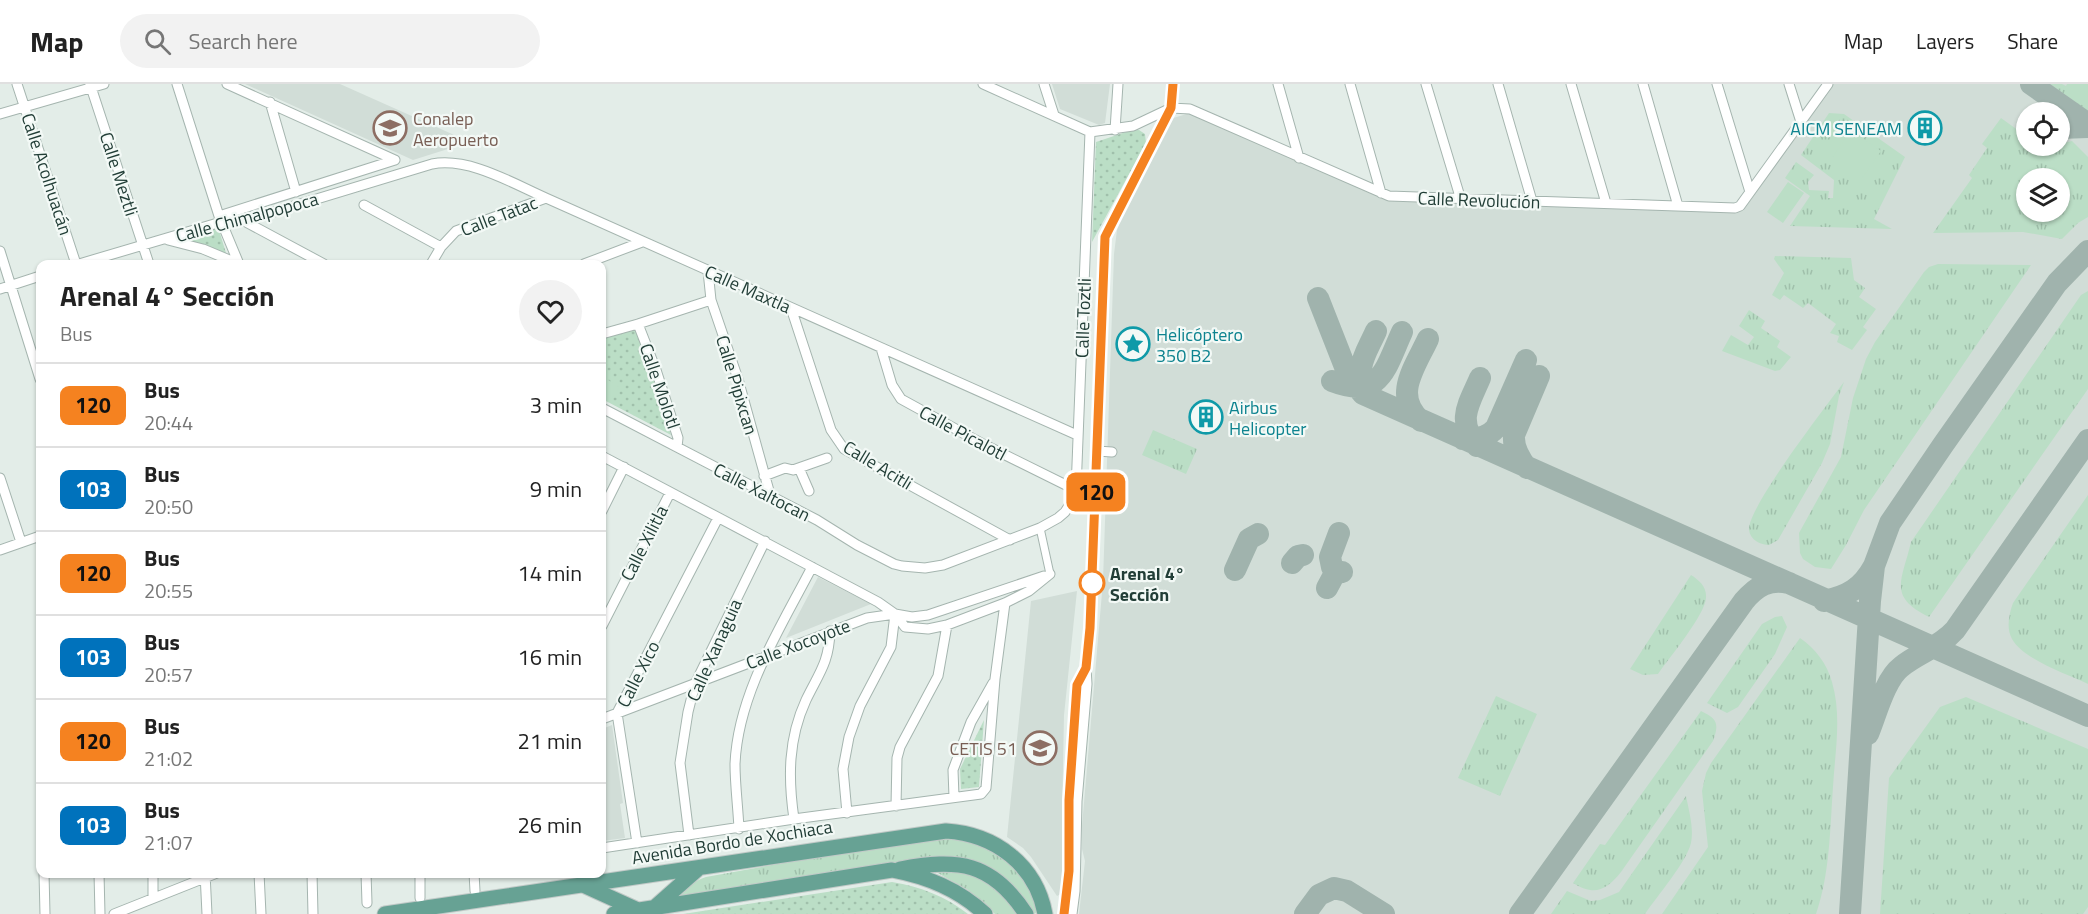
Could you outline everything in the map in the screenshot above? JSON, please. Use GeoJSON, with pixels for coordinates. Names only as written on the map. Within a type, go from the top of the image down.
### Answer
{"type":"FeatureCollection","features":[{"type":"Feature","properties":{"kind":"main road","name":"Avenida Bordo de Xochiaca"},"geometry":{"type":"LineString","coordinates":[[385,914],[927,832],[958,832],[990,841],[1014,858],[1034,883],[1045,914]]}},
{"type":"Feature","properties":{"kind":"main road"},"geometry":{"type":"LineString","coordinates":[[614,914],[950,863],[969,867],[990,876],[1016,898],[1026,914]]}},
{"type":"Feature","properties":{"kind":"main road"},"geometry":{"type":"LineString","coordinates":[[655,907],[699,868]]}},
{"type":"Feature","properties":{"kind":"main road"},"geometry":{"type":"LineString","coordinates":[[892,870],[915,874],[945,885],[985,914]]}},
{"type":"Feature","properties":{"kind":"main road"},"geometry":{"type":"LineString","coordinates":[[582,884],[638,910]]}},
{"type":"Feature","properties":{"kind":"street","name":"Calle Acolhuacán"},"geometry":{"type":"LineString","coordinates":[[17,84],[77,260]]}},
{"type":"Feature","properties":{"kind":"street"},"geometry":{"type":"LineString","coordinates":[[0,114],[90,86],[104,84]]}},
{"type":"Feature","properties":{"kind":"street"},"geometry":{"type":"LineString","coordinates":[[177,84],[220,219],[237,260]]}},
{"type":"Feature","properties":{"kind":"street"},"geometry":{"type":"LineString","coordinates":[[220,219],[395,160],[227,84]]}},
{"type":"Feature","properties":{"kind":"street"},"geometry":{"type":"LineString","coordinates":[[983,84],[1090,132],[1115,130],[1148,120],[1171,108]]}},
{"type":"Feature","properties":{"kind":"street"},"geometry":{"type":"LineString","coordinates":[[1044,84],[1054,116]]}},
{"type":"Feature","properties":{"kind":"street"},"geometry":{"type":"LineString","coordinates":[[1115,130],[1118,84]]}},
{"type":"Feature","properties":{"kind":"street"},"geometry":{"type":"LineString","coordinates":[[1072,914],[1075,891],[1077,801],[1090,628],[1105,237],[1171,108],[1173,84]]}},
{"type":"Feature","properties":{"kind":"street"},"geometry":{"type":"LineString","coordinates":[[1278,84],[1299,158]]}},
{"type":"Feature","properties":{"kind":"street"},"geometry":{"type":"LineString","coordinates":[[1350,84],[1381,193]]}},
{"type":"Feature","properties":{"kind":"street"},"geometry":{"type":"LineString","coordinates":[[1426,84],[1461,200]]}},
{"type":"Feature","properties":{"kind":"street"},"geometry":{"type":"LineString","coordinates":[[1498,84],[1532,201]]}},
{"type":"Feature","properties":{"kind":"street"},"geometry":{"type":"LineString","coordinates":[[1571,84],[1605,203]]}},
{"type":"Feature","properties":{"kind":"street"},"geometry":{"type":"LineString","coordinates":[[1643,84],[1678,206]]}},
{"type":"Feature","properties":{"kind":"street"},"geometry":{"type":"LineString","coordinates":[[1717,84],[1750,192]]}},
{"type":"Feature","properties":{"kind":"street"},"geometry":{"type":"LineString","coordinates":[[1789,84],[1801,122]]}},
{"type":"Feature","properties":{"kind":"street","name":"Calle Revolución"},"geometry":{"type":"LineString","coordinates":[[1171,108],[1190,109],[1381,193],[1397,197],[1737,208],[1828,84]]}},
{"type":"Feature","properties":{"kind":"street","name":"Calle Meztli"},"geometry":{"type":"LineString","coordinates":[[90,86],[148,260]]}},
{"type":"Feature","properties":{"kind":"street"},"geometry":{"type":"LineString","coordinates":[[270,102],[296,192]]}},
{"type":"Feature","properties":{"kind":"street","name":"Calle Toztli"},"geometry":{"type":"LineString","coordinates":[[1040,528],[1058,518],[1070,504],[1076,490],[1090,132]]}},
{"type":"Feature","properties":{"kind":"street","name":"Calle Maxtla"},"geometry":{"type":"LineString","coordinates":[[416,170],[444,162],[460,163],[546,198],[1077,435]]}},
{"type":"Feature","properties":{"kind":"street","name":"Calle Chimalpopoca"},"geometry":{"type":"LineString","coordinates":[[91,260],[162,240],[220,219],[244,221],[416,170]]}},
{"type":"Feature","properties":{"kind":"street","name":"Calle Tatac"},"geometry":{"type":"LineString","coordinates":[[433,260],[450,236],[463,228],[546,198]]}},
{"type":"Feature","properties":{"kind":"street"},"geometry":{"type":"LineString","coordinates":[[364,204],[441,247]]}},
{"type":"Feature","properties":{"kind":"street"},"geometry":{"type":"LineString","coordinates":[[244,221],[317,260]]}},
{"type":"Feature","properties":{"kind":"street"},"geometry":{"type":"LineString","coordinates":[[162,240],[177,241],[230,260]]}},
{"type":"Feature","properties":{"kind":"street"},"geometry":{"type":"LineString","coordinates":[[595,260],[642,242]]}},
{"type":"Feature","properties":{"kind":"street"},"geometry":{"type":"LineString","coordinates":[[0,251],[36,366]]}},
{"type":"Feature","properties":{"kind":"street","name":"Calle Pipixcan"},"geometry":{"type":"LineString","coordinates":[[708,271],[711,300],[738,380],[771,498]]}},
{"type":"Feature","properties":{"kind":"street"},"geometry":{"type":"LineString","coordinates":[[0,289],[36,277]]}},
{"type":"Feature","properties":{"kind":"street"},"geometry":{"type":"LineString","coordinates":[[606,333],[711,300]]}},
{"type":"Feature","properties":{"kind":"street","name":"Calle Acitli"},"geometry":{"type":"LineString","coordinates":[[792,308],[831,430],[839,444],[844,449],[1010,540]]}},
{"type":"Feature","properties":{"kind":"street","name":"Calle Molotl"},"geometry":{"type":"LineString","coordinates":[[639,324],[678,438],[677,447]]}},
{"type":"Feature","properties":{"kind":"street","name":"Calle Picalotl"},"geometry":{"type":"LineString","coordinates":[[881,348],[892,385],[901,399],[993,449],[1076,490]]}},
{"type":"Feature","properties":{"kind":"street","name":"Calle Xaltocan"},"geometry":{"type":"LineString","coordinates":[[606,410],[817,520],[894,564],[925,568],[950,563],[1010,540]]}},
{"type":"Feature","properties":{"kind":"street"},"geometry":{"type":"LineString","coordinates":[[1097,451],[1112,453]]}},
{"type":"Feature","properties":{"kind":"street"},"geometry":{"type":"LineString","coordinates":[[606,458],[878,602],[895,614],[905,627],[928,629],[947,625],[1005,603],[1029,591],[1050,574],[1040,528],[1010,540]]}},
{"type":"Feature","properties":{"kind":"street"},"geometry":{"type":"LineString","coordinates":[[764,476],[783,468],[793,470],[827,458]]}},
{"type":"Feature","properties":{"kind":"street"},"geometry":{"type":"LineString","coordinates":[[606,503],[624,467]]}},
{"type":"Feature","properties":{"kind":"street"},"geometry":{"type":"LineString","coordinates":[[799,468],[809,491]]}},
{"type":"Feature","properties":{"kind":"street"},"geometry":{"type":"LineString","coordinates":[[0,478],[21,542]]}},
{"type":"Feature","properties":{"kind":"street","name":"Calle Xilitla"},"geometry":{"type":"LineString","coordinates":[[606,618],[670,493]]}},
{"type":"Feature","properties":{"kind":"street","name":"Calle Xico"},"geometry":{"type":"LineString","coordinates":[[637,843],[617,713],[718,518]]}},
{"type":"Feature","properties":{"kind":"street"},"geometry":{"type":"LineString","coordinates":[[0,550],[36,537]]}},
{"type":"Feature","properties":{"kind":"street","name":"Calle Xanaguia"},"geometry":{"type":"LineString","coordinates":[[689,835],[680,763],[687,712],[695,684],[765,541]]}},
{"type":"Feature","properties":{"kind":"street"},"geometry":{"type":"LineString","coordinates":[[739,829],[735,765],[748,699],[766,656],[812,567]]}},
{"type":"Feature","properties":{"kind":"street","name":"Calle Xocoyote"},"geometry":{"type":"LineString","coordinates":[[606,717],[867,618],[895,614],[912,617],[928,615],[1050,574]]}},
{"type":"Feature","properties":{"kind":"street"},"geometry":{"type":"LineString","coordinates":[[606,847],[984,793],[1005,603]]}},
{"type":"Feature","properties":{"kind":"street"},"geometry":{"type":"LineString","coordinates":[[846,813],[843,769],[849,737],[860,706],[891,647],[895,614]]}},
{"type":"Feature","properties":{"kind":"street"},"geometry":{"type":"LineString","coordinates":[[896,806],[897,758],[900,747],[938,676],[947,625]]}},
{"type":"Feature","properties":{"kind":"street"},"geometry":{"type":"LineString","coordinates":[[794,819],[790,791],[790,761],[795,730],[830,650],[830,631]]}},
{"type":"Feature","properties":{"kind":"street"},"geometry":{"type":"LineString","coordinates":[[1064,914],[1069,871],[1069,800],[1077,685],[1086,668]]}},
{"type":"Feature","properties":{"kind":"street"},"geometry":{"type":"LineString","coordinates":[[954,797],[953,770],[971,722],[995,679]]}},
{"type":"Feature","properties":{"kind":"street"},"geometry":{"type":"LineString","coordinates":[[44,878],[45,914]]}},
{"type":"Feature","properties":{"kind":"street"},"geometry":{"type":"LineString","coordinates":[[99,878],[100,914]]}},
{"type":"Feature","properties":{"kind":"street"},"geometry":{"type":"LineString","coordinates":[[153,878],[153,898]]}},
{"type":"Feature","properties":{"kind":"street"},"geometry":{"type":"LineString","coordinates":[[114,914],[198,878]]}},
{"type":"Feature","properties":{"kind":"street"},"geometry":{"type":"LineString","coordinates":[[205,878],[207,914]]}},
{"type":"Feature","properties":{"kind":"street"},"geometry":{"type":"LineString","coordinates":[[259,878],[261,914]]}},
{"type":"Feature","properties":{"kind":"street"},"geometry":{"type":"LineString","coordinates":[[312,878],[313,914]]}},
{"type":"Feature","properties":{"kind":"street"},"geometry":{"type":"LineString","coordinates":[[366,878],[367,903]]}},
{"type":"Feature","properties":{"kind":"street"},"geometry":{"type":"LineString","coordinates":[[420,878],[420,898]]}},
{"type":"Feature","properties":{"kind":"street"},"geometry":{"type":"LineString","coordinates":[[474,878],[475,891]]}},
{"type":"Feature","properties":{"kind":"shaded area","name":"Conalep Aeropuerto"},"geometry":{"type":"Polygon","coordinates":[[[245,84],[340,84],[470,142],[413,160],[245,84]]]}},
{"type":"Feature","properties":{"kind":"shaded area"},"geometry":{"type":"Polygon","coordinates":[[[1052,84],[1110,84],[1105,123],[1099,125],[1060,109],[1052,84]]]}},
{"type":"Feature","properties":{"kind":"shaded area"},"geometry":{"type":"Polygon","coordinates":[[[1833,84],[2088,84],[2088,914],[1079,914],[1085,861],[1082,849],[1082,826],[1103,581],[1114,254],[1117,230],[1122,216],[1160,144],[1170,119],[1190,113],[1389,201],[1743,211],[1833,84]]]}},
{"type":"Feature","properties":{"kind":"shaded area"},"geometry":{"type":"Polygon","coordinates":[[[818,577],[871,604],[786,638],[818,577]]]}},
{"type":"Feature","properties":{"kind":"shaded area","name":"CETIS 51"},"geometry":{"type":"Polygon","coordinates":[[[1077,591],[1064,715],[1063,864],[1061,894],[1057,896],[1031,857],[1007,837],[1031,601],[1077,591]]]}},
{"type":"Feature","properties":{"kind":"shaded area"},"geometry":{"type":"Polygon","coordinates":[[[612,725],[623,803],[620,804],[625,838],[606,840],[606,727],[612,725]]]}},
{"type":"Feature","properties":{"kind":"green space"},"geometry":{"type":"Polygon","coordinates":[[[2050,84],[2066,86],[2067,84],[2088,84],[2088,111],[2050,84]]]}},
{"type":"Feature","properties":{"kind":"green space"},"geometry":{"type":"Polygon","coordinates":[[[1829,113],[1844,114],[1905,157],[1874,219],[1892,229],[1790,226],[1810,196],[1785,178],[1796,162],[1814,175],[1808,182],[1809,190],[1829,191],[1828,198],[1833,198],[1834,180],[1801,155],[1829,113]]]}},
{"type":"Feature","properties":{"kind":"green space"},"geometry":{"type":"Polygon","coordinates":[[[2001,118],[2016,129],[2016,156],[2070,156],[2070,142],[2072,141],[2088,157],[2088,217],[2078,223],[2062,239],[2023,232],[1933,233],[1972,178],[1969,175],[1987,148],[1982,144],[2001,118]]]}},
{"type":"Feature","properties":{"kind":"green space"},"geometry":{"type":"Polygon","coordinates":[[[1139,130],[1145,134],[1146,143],[1092,242],[1096,142],[1139,130]]]}},
{"type":"Feature","properties":{"kind":"green space"},"geometry":{"type":"Polygon","coordinates":[[[1851,130],[1881,151],[1862,178],[1832,158],[1851,130]]]}},
{"type":"Feature","properties":{"kind":"green space"},"geometry":{"type":"Polygon","coordinates":[[[1788,182],[1804,193],[1783,223],[1767,212],[1788,182]]]}},
{"type":"Feature","properties":{"kind":"green space"},"geometry":{"type":"Polygon","coordinates":[[[218,227],[226,253],[174,239],[218,227]]]}},
{"type":"Feature","properties":{"kind":"green space"},"geometry":{"type":"Polygon","coordinates":[[[1775,256],[1851,258],[1854,280],[1865,288],[1859,297],[1876,309],[1863,327],[1867,330],[1852,350],[1837,342],[1839,336],[1830,333],[1836,324],[1808,303],[1803,308],[1784,295],[1780,300],[1772,295],[1784,273],[1774,259],[1775,256]]]}},
{"type":"Feature","properties":{"kind":"green space"},"geometry":{"type":"Polygon","coordinates":[[[1938,264],[2031,265],[1864,510],[1831,569],[1815,567],[1803,559],[1800,553],[1799,533],[1841,457],[1853,398],[1866,359],[1875,342],[1924,272],[1929,267],[1938,264]]]}},
{"type":"Feature","properties":{"kind":"green space"},"geometry":{"type":"Polygon","coordinates":[[[2088,291],[2088,389],[1929,617],[1907,602],[1902,594],[1902,577],[1911,542],[2081,295],[2088,291]]]}},
{"type":"Feature","properties":{"kind":"green space"},"geometry":{"type":"Polygon","coordinates":[[[1749,310],[1765,321],[1761,328],[1780,341],[1777,347],[1791,357],[1780,370],[1775,371],[1722,351],[1731,335],[1748,345],[1754,337],[1739,326],[1749,310]]]}},
{"type":"Feature","properties":{"kind":"green space"},"geometry":{"type":"Polygon","coordinates":[[[637,326],[671,435],[606,401],[606,337],[637,326]]]}},
{"type":"Feature","properties":{"kind":"green space"},"geometry":{"type":"Polygon","coordinates":[[[606,379],[619,387],[611,400],[606,397],[606,379]]]}},
{"type":"Feature","properties":{"kind":"green space"},"geometry":{"type":"Polygon","coordinates":[[[1844,382],[1830,444],[1822,463],[1778,540],[1769,545],[1759,543],[1751,537],[1749,530],[1752,518],[1789,456],[1844,382]]]}},
{"type":"Feature","properties":{"kind":"green space"},"geometry":{"type":"Polygon","coordinates":[[[1153,430],[1197,449],[1186,474],[1142,455],[1153,430]]]}},
{"type":"Feature","properties":{"kind":"green space"},"geometry":{"type":"Polygon","coordinates":[[[2088,495],[2088,684],[2047,666],[2018,647],[2010,635],[2009,616],[2013,603],[2088,495]]]}},
{"type":"Feature","properties":{"kind":"green space"},"geometry":{"type":"Polygon","coordinates":[[[1691,575],[1702,584],[1706,594],[1700,615],[1658,674],[1643,675],[1630,669],[1691,575]]]}},
{"type":"Feature","properties":{"kind":"green space"},"geometry":{"type":"Polygon","coordinates":[[[1782,616],[1787,627],[1775,654],[1738,707],[1727,713],[1707,703],[1762,624],[1782,616]]]}},
{"type":"Feature","properties":{"kind":"green space"},"geometry":{"type":"Polygon","coordinates":[[[1800,638],[1816,652],[1824,663],[1832,682],[1837,708],[1829,851],[1821,899],[1816,914],[1662,914],[1708,847],[1702,791],[1711,763],[1800,638]]]}},
{"type":"Feature","properties":{"kind":"green space"},"geometry":{"type":"Polygon","coordinates":[[[1496,696],[1537,714],[1500,796],[1458,778],[1496,696]]]}},
{"type":"Feature","properties":{"kind":"green space"},"geometry":{"type":"Polygon","coordinates":[[[1966,697],[2088,749],[2088,907],[2083,914],[1880,914],[1889,778],[1940,707],[1966,697]]]}},
{"type":"Feature","properties":{"kind":"green space"},"geometry":{"type":"Polygon","coordinates":[[[1701,711],[1716,723],[1713,741],[1621,872],[1610,884],[1599,890],[1587,889],[1573,883],[1600,844],[1605,845],[1701,711]]]}},
{"type":"Feature","properties":{"kind":"green space"},"geometry":{"type":"Polygon","coordinates":[[[984,720],[979,787],[961,789],[960,769],[984,720]]]}},
{"type":"Feature","properties":{"kind":"green space"},"geometry":{"type":"Polygon","coordinates":[[[1686,796],[1692,825],[1691,843],[1677,870],[1645,914],[1551,914],[1567,891],[1591,901],[1600,900],[1619,892],[1686,796]]]}},
{"type":"Feature","properties":{"kind":"green space"},"geometry":{"type":"Polygon","coordinates":[[[951,838],[986,848],[1007,862],[1024,880],[1033,895],[1038,913],[1031,914],[973,863],[677,897],[690,885],[706,877],[788,862],[951,838]]]}},
{"type":"Feature","properties":{"kind":"green space"},"geometry":{"type":"Polygon","coordinates":[[[934,871],[960,871],[976,876],[997,890],[1021,914],[995,914],[968,890],[934,871]]]}},
{"type":"Feature","properties":{"kind":"green space"},"geometry":{"type":"Polygon","coordinates":[[[892,882],[932,893],[968,914],[683,914],[892,882]]]}},
{"type":"Feature","properties":{"kind":"taxiway"},"geometry":{"type":"LineString","coordinates":[[2031,84],[2088,124]]}},
{"type":"Feature","properties":{"kind":"taxiway"},"geometry":{"type":"LineString","coordinates":[[2070,128],[2088,127]]}},
{"type":"Feature","properties":{"kind":"taxiway"},"geometry":{"type":"LineString","coordinates":[[1850,914],[1874,566],[1890,523],[2057,283],[2088,251]]}},
{"type":"Feature","properties":{"kind":"taxiway"},"geometry":{"type":"LineString","coordinates":[[1318,298],[1349,377],[1363,394],[2088,716]]}},
{"type":"Feature","properties":{"kind":"taxiway"},"geometry":{"type":"LineString","coordinates":[[1368,395],[1361,377],[1361,369],[1376,331]]}},
{"type":"Feature","properties":{"kind":"taxiway"},"geometry":{"type":"LineString","coordinates":[[1332,381],[1348,386],[1361,387],[1371,384],[1385,369],[1402,332]]}},
{"type":"Feature","properties":{"kind":"taxiway"},"geometry":{"type":"LineString","coordinates":[[1421,421],[1412,411],[1407,391],[1412,371],[1428,339]]}},
{"type":"Feature","properties":{"kind":"taxiway"},"geometry":{"type":"LineString","coordinates":[[1463,439],[1481,438],[1496,428],[1526,360]]}},
{"type":"Feature","properties":{"kind":"taxiway"},"geometry":{"type":"LineString","coordinates":[[1527,468],[1517,453],[1514,435],[1539,376]]}},
{"type":"Feature","properties":{"kind":"taxiway"},"geometry":{"type":"LineString","coordinates":[[1477,446],[1467,428],[1466,412],[1480,378]]}},
{"type":"Feature","properties":{"kind":"taxiway"},"geometry":{"type":"LineString","coordinates":[[1868,734],[1886,688],[1895,673],[1908,662],[1943,641],[1955,630],[2088,440]]}},
{"type":"Feature","properties":{"kind":"taxiway"},"geometry":{"type":"LineString","coordinates":[[1332,567],[1330,557],[1339,533]]}},
{"type":"Feature","properties":{"kind":"taxiway"},"geometry":{"type":"LineString","coordinates":[[1235,570],[1249,539],[1258,534]]}},
{"type":"Feature","properties":{"kind":"taxiway"},"geometry":{"type":"LineString","coordinates":[[1292,563],[1298,556],[1303,555]]}},
{"type":"Feature","properties":{"kind":"taxiway"},"geometry":{"type":"LineString","coordinates":[[1824,601],[1854,590],[1874,566]]}},
{"type":"Feature","properties":{"kind":"taxiway"},"geometry":{"type":"LineString","coordinates":[[1327,588],[1335,573],[1342,572]]}},
{"type":"Feature","properties":{"kind":"taxiway"},"geometry":{"type":"LineString","coordinates":[[1520,914],[1744,601],[1764,585],[1775,582],[1789,583]]}},
{"type":"Feature","properties":{"kind":"taxiway"},"geometry":{"type":"LineString","coordinates":[[1305,914],[1319,895],[1334,888],[1347,891],[1384,914]]}},
{"type":"Feature","properties":{"kind":"bus line","name":"120"},"geometry":{"type":"LineString","coordinates":[[1064,914],[1069,871],[1069,800],[1077,685],[1086,668],[1090,628],[1105,237],[1171,108],[1173,84]]}},
{"type":"Feature","properties":{"kind":"place","name":"Conalep Aeropuerto"},"geometry":{"type":"Point","coordinates":[390,128]}},
{"type":"Feature","properties":{"kind":"place","name":"AICM SENEAM"},"geometry":{"type":"Point","coordinates":[1925,128]}},
{"type":"Feature","properties":{"kind":"place","name":"Helicóptero 350 B2"},"geometry":{"type":"Point","coordinates":[1133,344]}},
{"type":"Feature","properties":{"kind":"place","name":"Airbus Helicopter"},"geometry":{"type":"Point","coordinates":[1206,417]}},
{"type":"Feature","properties":{"kind":"place","name":"Arenal 4° Sección"},"geometry":{"type":"Point","coordinates":[1092,583]}},
{"type":"Feature","properties":{"kind":"place","name":"CETIS 51"},"geometry":{"type":"Point","coordinates":[1040,748]}}]}
